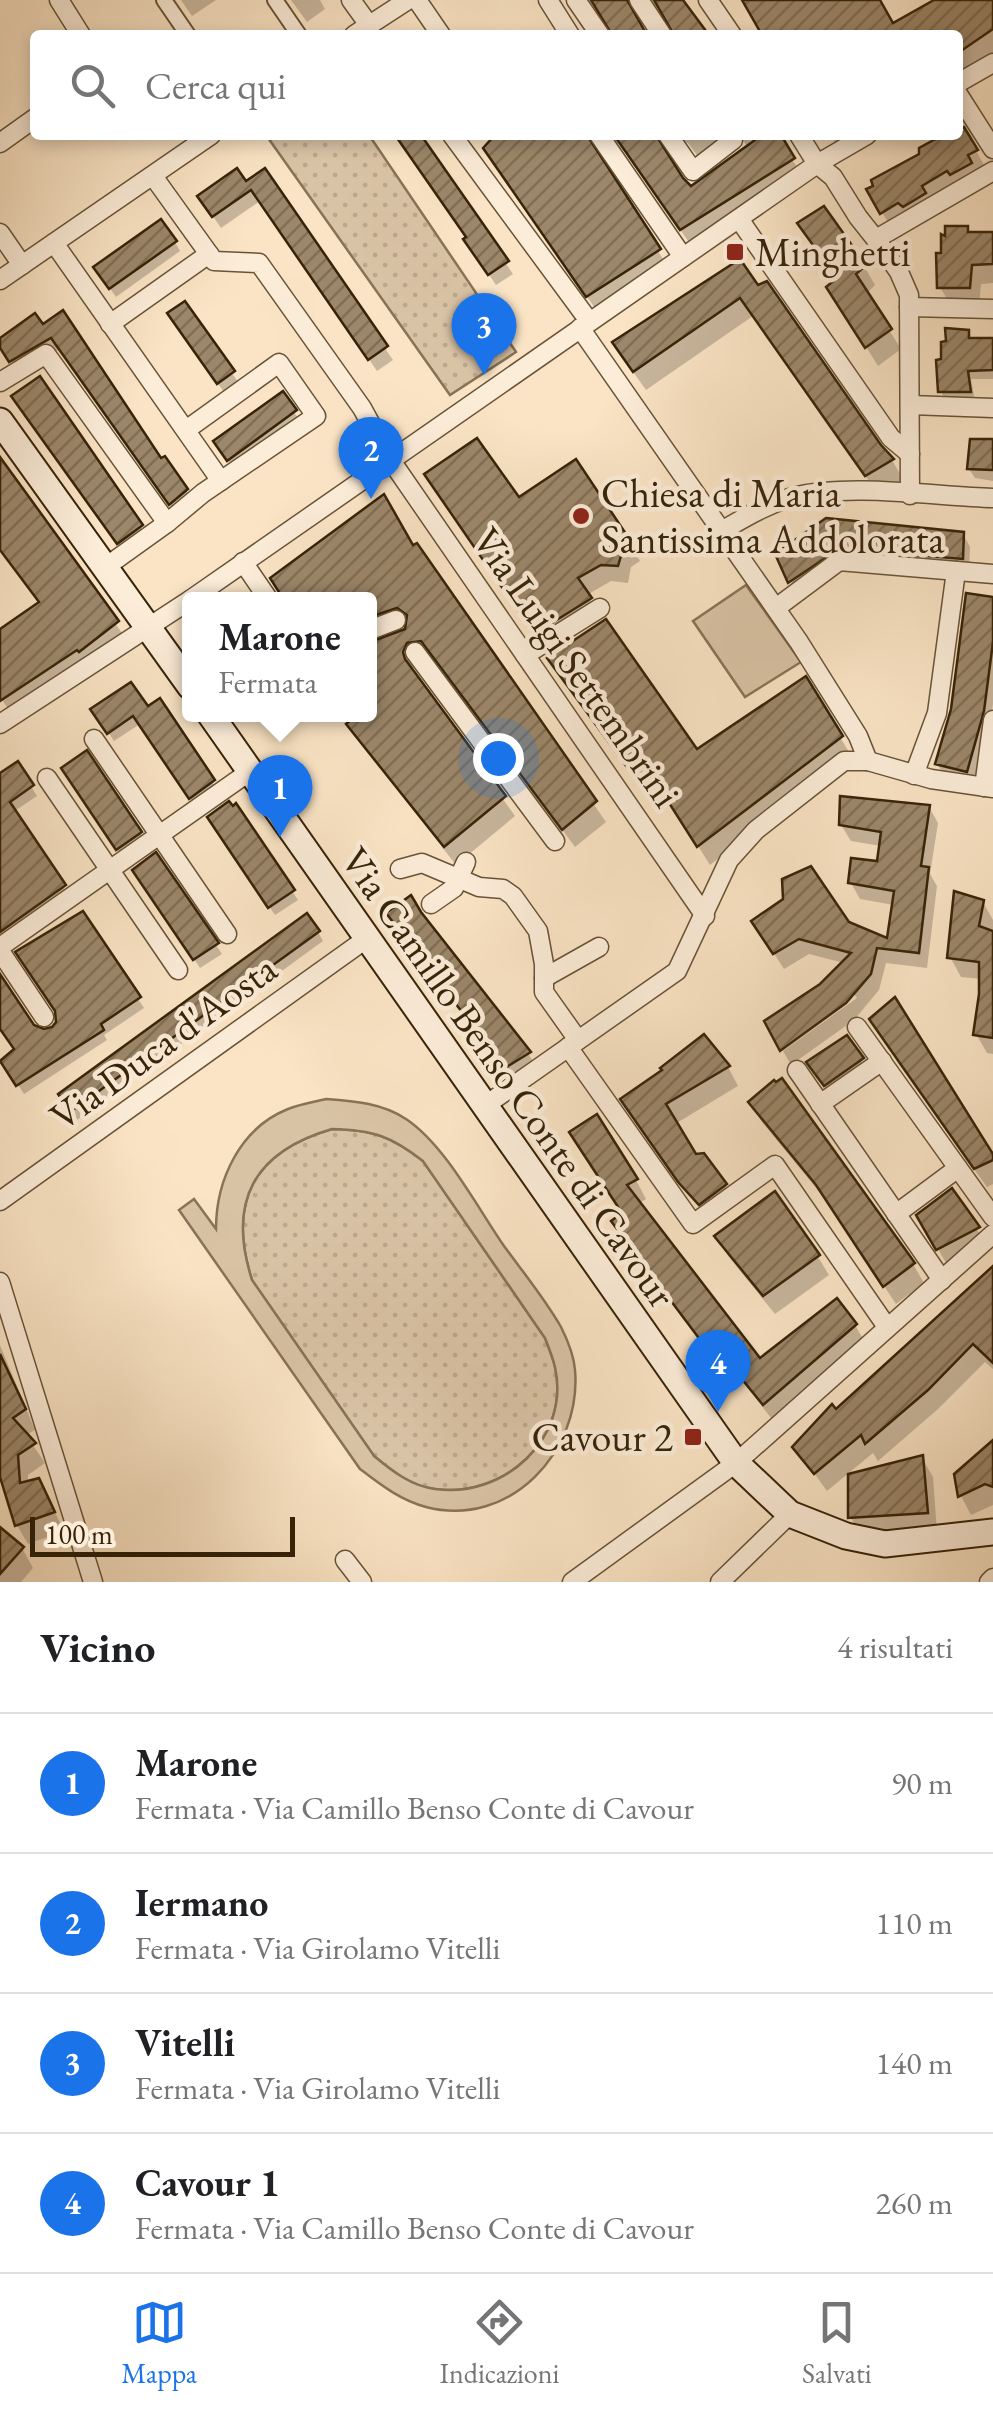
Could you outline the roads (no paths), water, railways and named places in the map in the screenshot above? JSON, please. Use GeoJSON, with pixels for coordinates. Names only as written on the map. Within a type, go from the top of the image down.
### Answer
{"type":"FeatureCollection","features":[{"type":"Feature","properties":{"kind":"main road"},"geometry":{"type":"LineString","coordinates":[[0,422],[182,674]]}},
{"type":"Feature","properties":{"kind":"main road","name":"Via Camillo Benso Conte di Cavour"},"geometry":{"type":"LineString","coordinates":[[215,722],[736,1463],[790,1514]]}},
{"type":"Feature","properties":{"kind":"main road"},"geometry":{"type":"LineString","coordinates":[[790,1514],[846,1536],[885,1544],[993,1532]]}},
{"type":"Feature","properties":{"kind":"street"},"geometry":{"type":"LineString","coordinates":[[59,0],[78,30]]}},
{"type":"Feature","properties":{"kind":"street"},"geometry":{"type":"LineString","coordinates":[[164,0],[185,30]]}},
{"type":"Feature","properties":{"kind":"street"},"geometry":{"type":"LineString","coordinates":[[275,0],[296,30]]}},
{"type":"Feature","properties":{"kind":"street"},"geometry":{"type":"LineString","coordinates":[[350,0],[361,30],[408,0]]}},
{"type":"Feature","properties":{"kind":"street"},"geometry":{"type":"LineString","coordinates":[[417,0],[438,30]]}},
{"type":"Feature","properties":{"kind":"street"},"geometry":{"type":"LineString","coordinates":[[548,0],[567,30]]}},
{"type":"Feature","properties":{"kind":"street"},"geometry":{"type":"LineString","coordinates":[[576,0],[597,30]]}},
{"type":"Feature","properties":{"kind":"street"},"geometry":{"type":"LineString","coordinates":[[639,0],[659,30]]}},
{"type":"Feature","properties":{"kind":"street"},"geometry":{"type":"LineString","coordinates":[[708,0],[729,30]]}},
{"type":"Feature","properties":{"kind":"street"},"geometry":{"type":"LineString","coordinates":[[963,80],[993,63]]}},
{"type":"Feature","properties":{"kind":"street"},"geometry":{"type":"LineString","coordinates":[[963,102],[993,148]]}},
{"type":"Feature","properties":{"kind":"street"},"geometry":{"type":"LineString","coordinates":[[0,143],[30,122]]}},
{"type":"Feature","properties":{"kind":"street"},"geometry":{"type":"LineString","coordinates":[[459,140],[776,608],[858,736],[868,761]]}},
{"type":"Feature","properties":{"kind":"street"},"geometry":{"type":"LineString","coordinates":[[602,140],[683,257]]}},
{"type":"Feature","properties":{"kind":"street"},"geometry":{"type":"LineString","coordinates":[[671,140],[693,171],[731,140]]}},
{"type":"Feature","properties":{"kind":"street"},"geometry":{"type":"LineString","coordinates":[[802,140],[817,164],[833,177],[899,272],[909,294],[910,495]]}},
{"type":"Feature","properties":{"kind":"street"},"geometry":{"type":"LineString","coordinates":[[201,592],[584,324],[817,164],[858,140]]}},
{"type":"Feature","properties":{"kind":"street"},"geometry":{"type":"LineString","coordinates":[[0,280],[153,176],[187,142]]}},
{"type":"Feature","properties":{"kind":"street"},"geometry":{"type":"LineString","coordinates":[[876,240],[993,171]]}},
{"type":"Feature","properties":{"kind":"street"},"geometry":{"type":"LineString","coordinates":[[110,324],[209,254],[153,176]]}},
{"type":"Feature","properties":{"kind":"street"},"geometry":{"type":"LineString","coordinates":[[739,220],[891,438],[910,454]]}},
{"type":"Feature","properties":{"kind":"street"},"geometry":{"type":"LineString","coordinates":[[0,232],[22,265]]}},
{"type":"Feature","properties":{"kind":"street"},"geometry":{"type":"LineString","coordinates":[[54,243],[221,481]]}},
{"type":"Feature","properties":{"kind":"street","name":"Via Luigi Settembrini"},"geometry":{"type":"LineString","coordinates":[[209,254],[214,261],[260,263],[705,916]]}},
{"type":"Feature","properties":{"kind":"street"},"geometry":{"type":"LineString","coordinates":[[909,307],[993,309]]}},
{"type":"Feature","properties":{"kind":"street"},"geometry":{"type":"LineString","coordinates":[[0,382],[46,354],[167,524]]}},
{"type":"Feature","properties":{"kind":"street"},"geometry":{"type":"LineString","coordinates":[[107,566],[316,416],[278,363],[186,430]]}},
{"type":"Feature","properties":{"kind":"street"},"geometry":{"type":"LineString","coordinates":[[910,405],[993,408]]}},
{"type":"Feature","properties":{"kind":"street"},"geometry":{"type":"LineString","coordinates":[[723,530],[760,508],[794,497],[833,492],[993,498]]}},
{"type":"Feature","properties":{"kind":"street"},"geometry":{"type":"LineString","coordinates":[[243,562],[264,592]]}},
{"type":"Feature","properties":{"kind":"street"},"geometry":{"type":"LineString","coordinates":[[776,608],[839,562],[993,574]]}},
{"type":"Feature","properties":{"kind":"street"},"geometry":{"type":"LineString","coordinates":[[914,774],[937,713],[956,571]]}},
{"type":"Feature","properties":{"kind":"street"},"geometry":{"type":"LineString","coordinates":[[0,724],[182,605]]}},
{"type":"Feature","properties":{"kind":"street"},"geometry":{"type":"LineString","coordinates":[[526,655],[600,608]]}},
{"type":"Feature","properties":{"kind":"street"},"geometry":{"type":"LineString","coordinates":[[377,627],[396,620]]}},
{"type":"Feature","properties":{"kind":"street"},"geometry":{"type":"LineString","coordinates":[[415,652],[554,841]]}},
{"type":"Feature","properties":{"kind":"street"},"geometry":{"type":"LineString","coordinates":[[483,1108],[677,971],[730,860],[756,830],[844,761],[868,761],[988,788],[993,720]]}},
{"type":"Feature","properties":{"kind":"street"},"geometry":{"type":"LineString","coordinates":[[94,739],[227,934]]}},
{"type":"Feature","properties":{"kind":"street"},"geometry":{"type":"LineString","coordinates":[[44,1017],[0,949],[249,772]]}},
{"type":"Feature","properties":{"kind":"street"},"geometry":{"type":"LineString","coordinates":[[47,778],[178,970]]}},
{"type":"Feature","properties":{"kind":"street"},"geometry":{"type":"LineString","coordinates":[[400,869],[422,863],[462,870],[479,887],[503,889],[513,896],[538,931],[544,992],[573,1044],[693,1224],[775,1165],[888,1327]]}},
{"type":"Feature","properties":{"kind":"street"},"geometry":{"type":"LineString","coordinates":[[431,904],[454,888],[462,870]]}},
{"type":"Feature","properties":{"kind":"street","name":"Via Duca d'Aosta"},"geometry":{"type":"LineString","coordinates":[[0,1202],[366,940]]}},
{"type":"Feature","properties":{"kind":"street"},"geometry":{"type":"LineString","coordinates":[[544,978],[598,947]]}},
{"type":"Feature","properties":{"kind":"street"},"geometry":{"type":"LineString","coordinates":[[858,1027],[993,1217]]}},
{"type":"Feature","properties":{"kind":"street"},"geometry":{"type":"LineString","coordinates":[[820,1104],[882,1062]]}},
{"type":"Feature","properties":{"kind":"street"},"geometry":{"type":"LineString","coordinates":[[796,1070],[942,1280]]}},
{"type":"Feature","properties":{"kind":"street"},"geometry":{"type":"LineString","coordinates":[[896,1214],[958,1168]]}},
{"type":"Feature","properties":{"kind":"street"},"geometry":{"type":"LineString","coordinates":[[572,1582],[736,1463],[993,1234]]}},
{"type":"Feature","properties":{"kind":"street"},"geometry":{"type":"LineString","coordinates":[[0,1282],[93,1582]]}},
{"type":"Feature","properties":{"kind":"street"},"geometry":{"type":"LineString","coordinates":[[720,1582],[790,1514]]}},
{"type":"Feature","properties":{"kind":"street"},"geometry":{"type":"LineString","coordinates":[[345,1560],[362,1582]]}},
{"type":"Feature","properties":{"kind":"place","name":"Minghetti"},"geometry":{"type":"Point","coordinates":[735,252]}},
{"type":"Feature","properties":{"kind":"place","name":"Vitelli"},"geometry":{"type":"Point","coordinates":[484,375]}},
{"type":"Feature","properties":{"kind":"place","name":"Iermano"},"geometry":{"type":"Point","coordinates":[371,499]}},
{"type":"Feature","properties":{"kind":"place","name":"Chiesa di Maria Santissima Addolorata"},"geometry":{"type":"Point","coordinates":[581,516]}},
{"type":"Feature","properties":{"kind":"place","name":"Marone"},"geometry":{"type":"Point","coordinates":[280,837]}},
{"type":"Feature","properties":{"kind":"place","name":"Cavour 1"},"geometry":{"type":"Point","coordinates":[718,1412]}},
{"type":"Feature","properties":{"kind":"place","name":"Cavour 2"},"geometry":{"type":"Point","coordinates":[693,1437]}}]}
